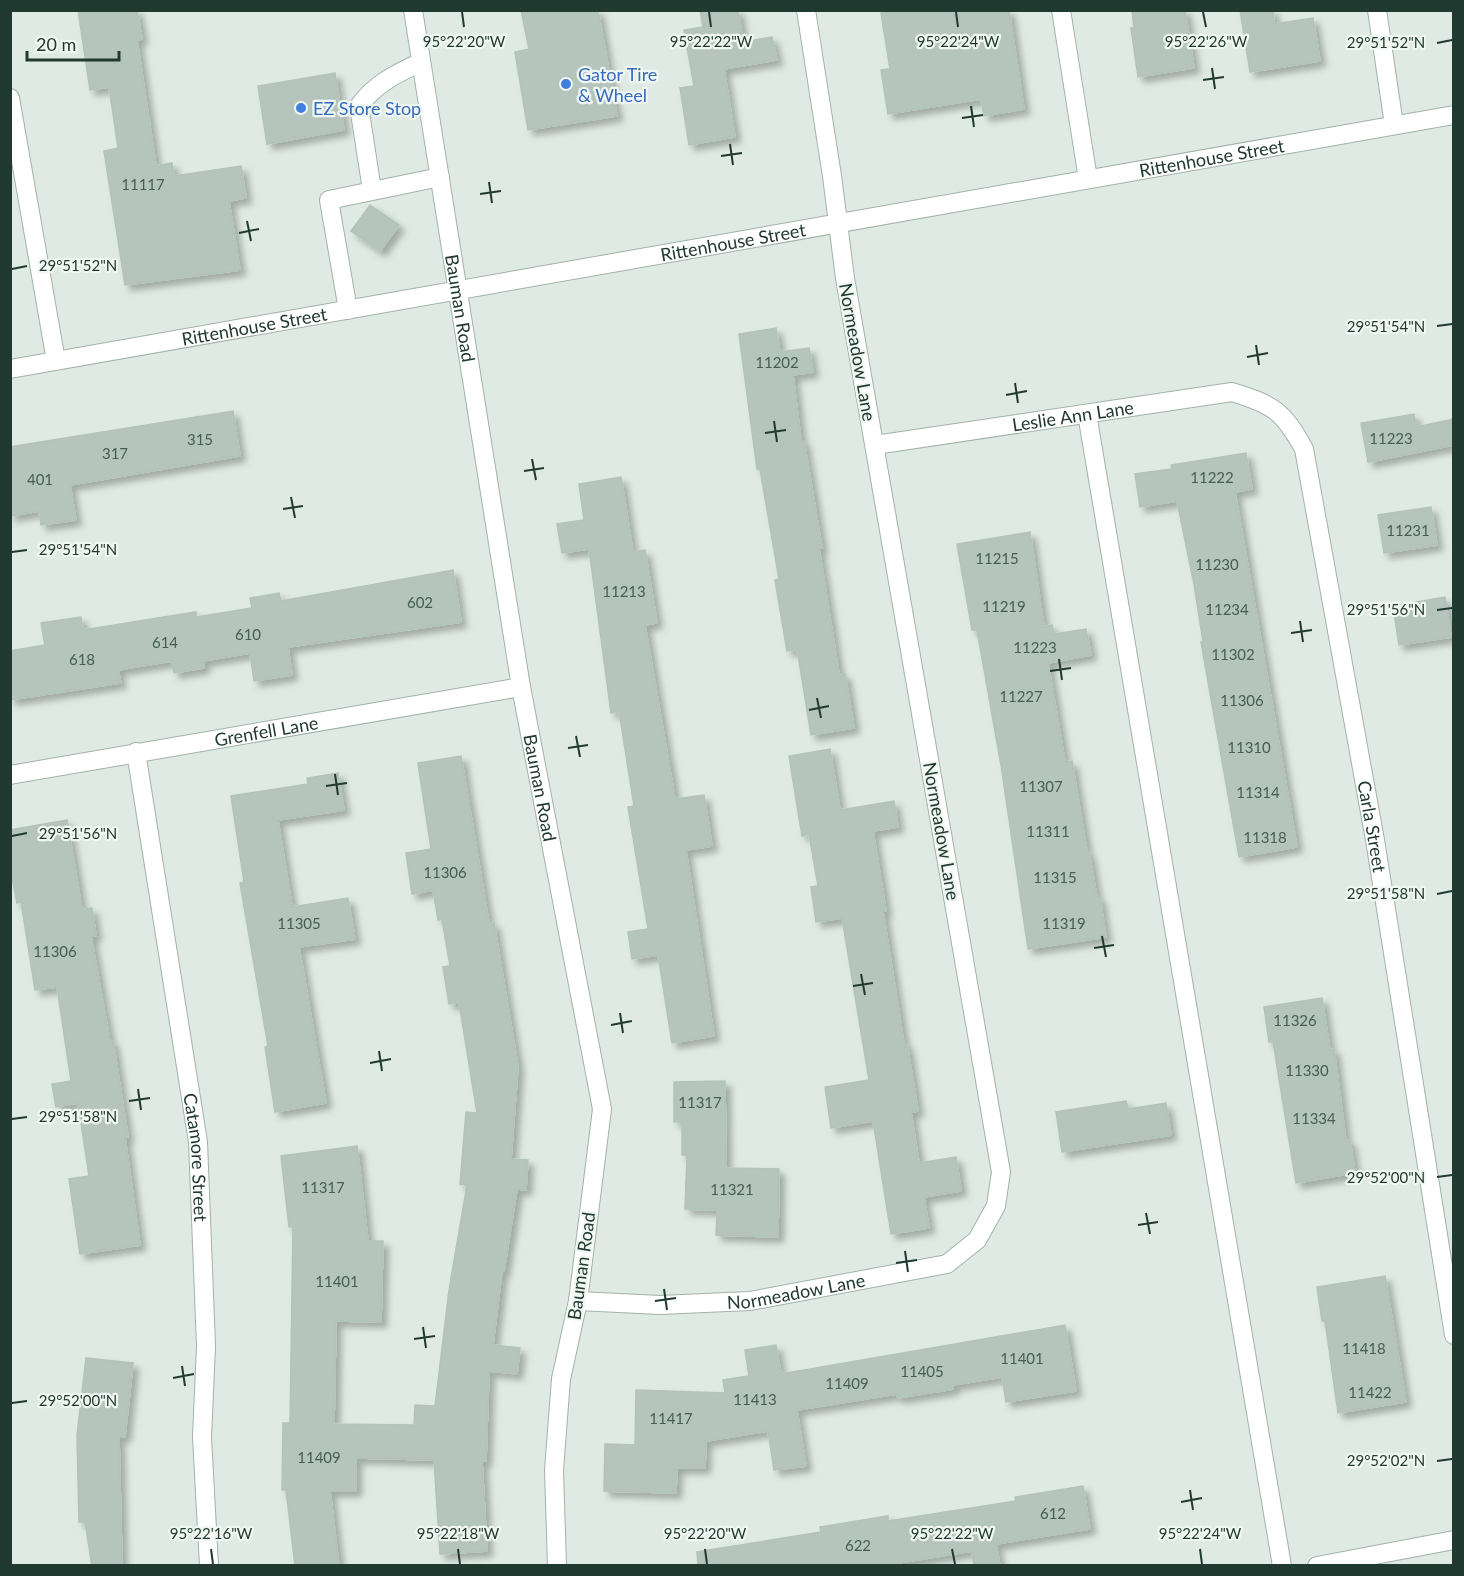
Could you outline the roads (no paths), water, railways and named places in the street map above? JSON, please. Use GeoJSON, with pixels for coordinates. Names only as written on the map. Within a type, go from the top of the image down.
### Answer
{"type":"FeatureCollection","features":[{"type":"Feature","properties":{"kind":"street","name":"Bauman Road"},"geometry":{"type":"LineString","coordinates":[[413,10],[521,687],[602,1109],[578,1301],[561,1379],[554,1470],[557,1566]]}},
{"type":"Feature","properties":{"kind":"street","name":"Normeadow Lane"},"geometry":{"type":"LineString","coordinates":[[578,1301],[660,1305],[750,1301],[917,1271],[947,1264],[977,1240],[996,1206],[1001,1172],[875,445],[806,10]]}},
{"type":"Feature","properties":{"kind":"street"},"geometry":{"type":"LineString","coordinates":[[1061,10],[1088,179]]}},
{"type":"Feature","properties":{"kind":"street"},"geometry":{"type":"LineString","coordinates":[[1377,10],[1394,125]]}},
{"type":"Feature","properties":{"kind":"street"},"geometry":{"type":"LineString","coordinates":[[372,190],[359,106],[372,89],[385,79],[421,62]]}},
{"type":"Feature","properties":{"kind":"street"},"geometry":{"type":"LineString","coordinates":[[10,98],[56,361]]}},
{"type":"Feature","properties":{"kind":"street","name":"Rittenhouse Street"},"geometry":{"type":"LineString","coordinates":[[10,369],[1454,115]]}},
{"type":"Feature","properties":{"kind":"street"},"geometry":{"type":"LineString","coordinates":[[348,310],[329,200],[441,177]]}},
{"type":"Feature","properties":{"kind":"street","name":"Leslie Ann Lane"},"geometry":{"type":"LineString","coordinates":[[875,445],[1232,392],[1268,403]]}},
{"type":"Feature","properties":{"kind":"street","name":"Carla Street"},"geometry":{"type":"LineString","coordinates":[[1268,403],[1292,428],[1304,449],[1376,840],[1454,1335]]}},
{"type":"Feature","properties":{"kind":"street"},"geometry":{"type":"LineString","coordinates":[[1087,414],[1282,1566]]}},
{"type":"Feature","properties":{"kind":"street","name":"Grenfell Lane"},"geometry":{"type":"LineString","coordinates":[[10,775],[521,687]]}},
{"type":"Feature","properties":{"kind":"street","name":"Catamore Street"},"geometry":{"type":"LineString","coordinates":[[136,752],[198,1142],[206,1335],[202,1437],[209,1566]]}},
{"type":"Feature","properties":{"kind":"street"},"geometry":{"type":"LineString","coordinates":[[1317,1566],[1454,1540]]}},
{"type":"Feature","properties":{"kind":"place","name":"Gator Tire & Wheel"},"geometry":{"type":"Point","coordinates":[566,84]}},
{"type":"Feature","properties":{"kind":"place","name":"EZ Store Stop"},"geometry":{"type":"Point","coordinates":[301,108]}}]}
